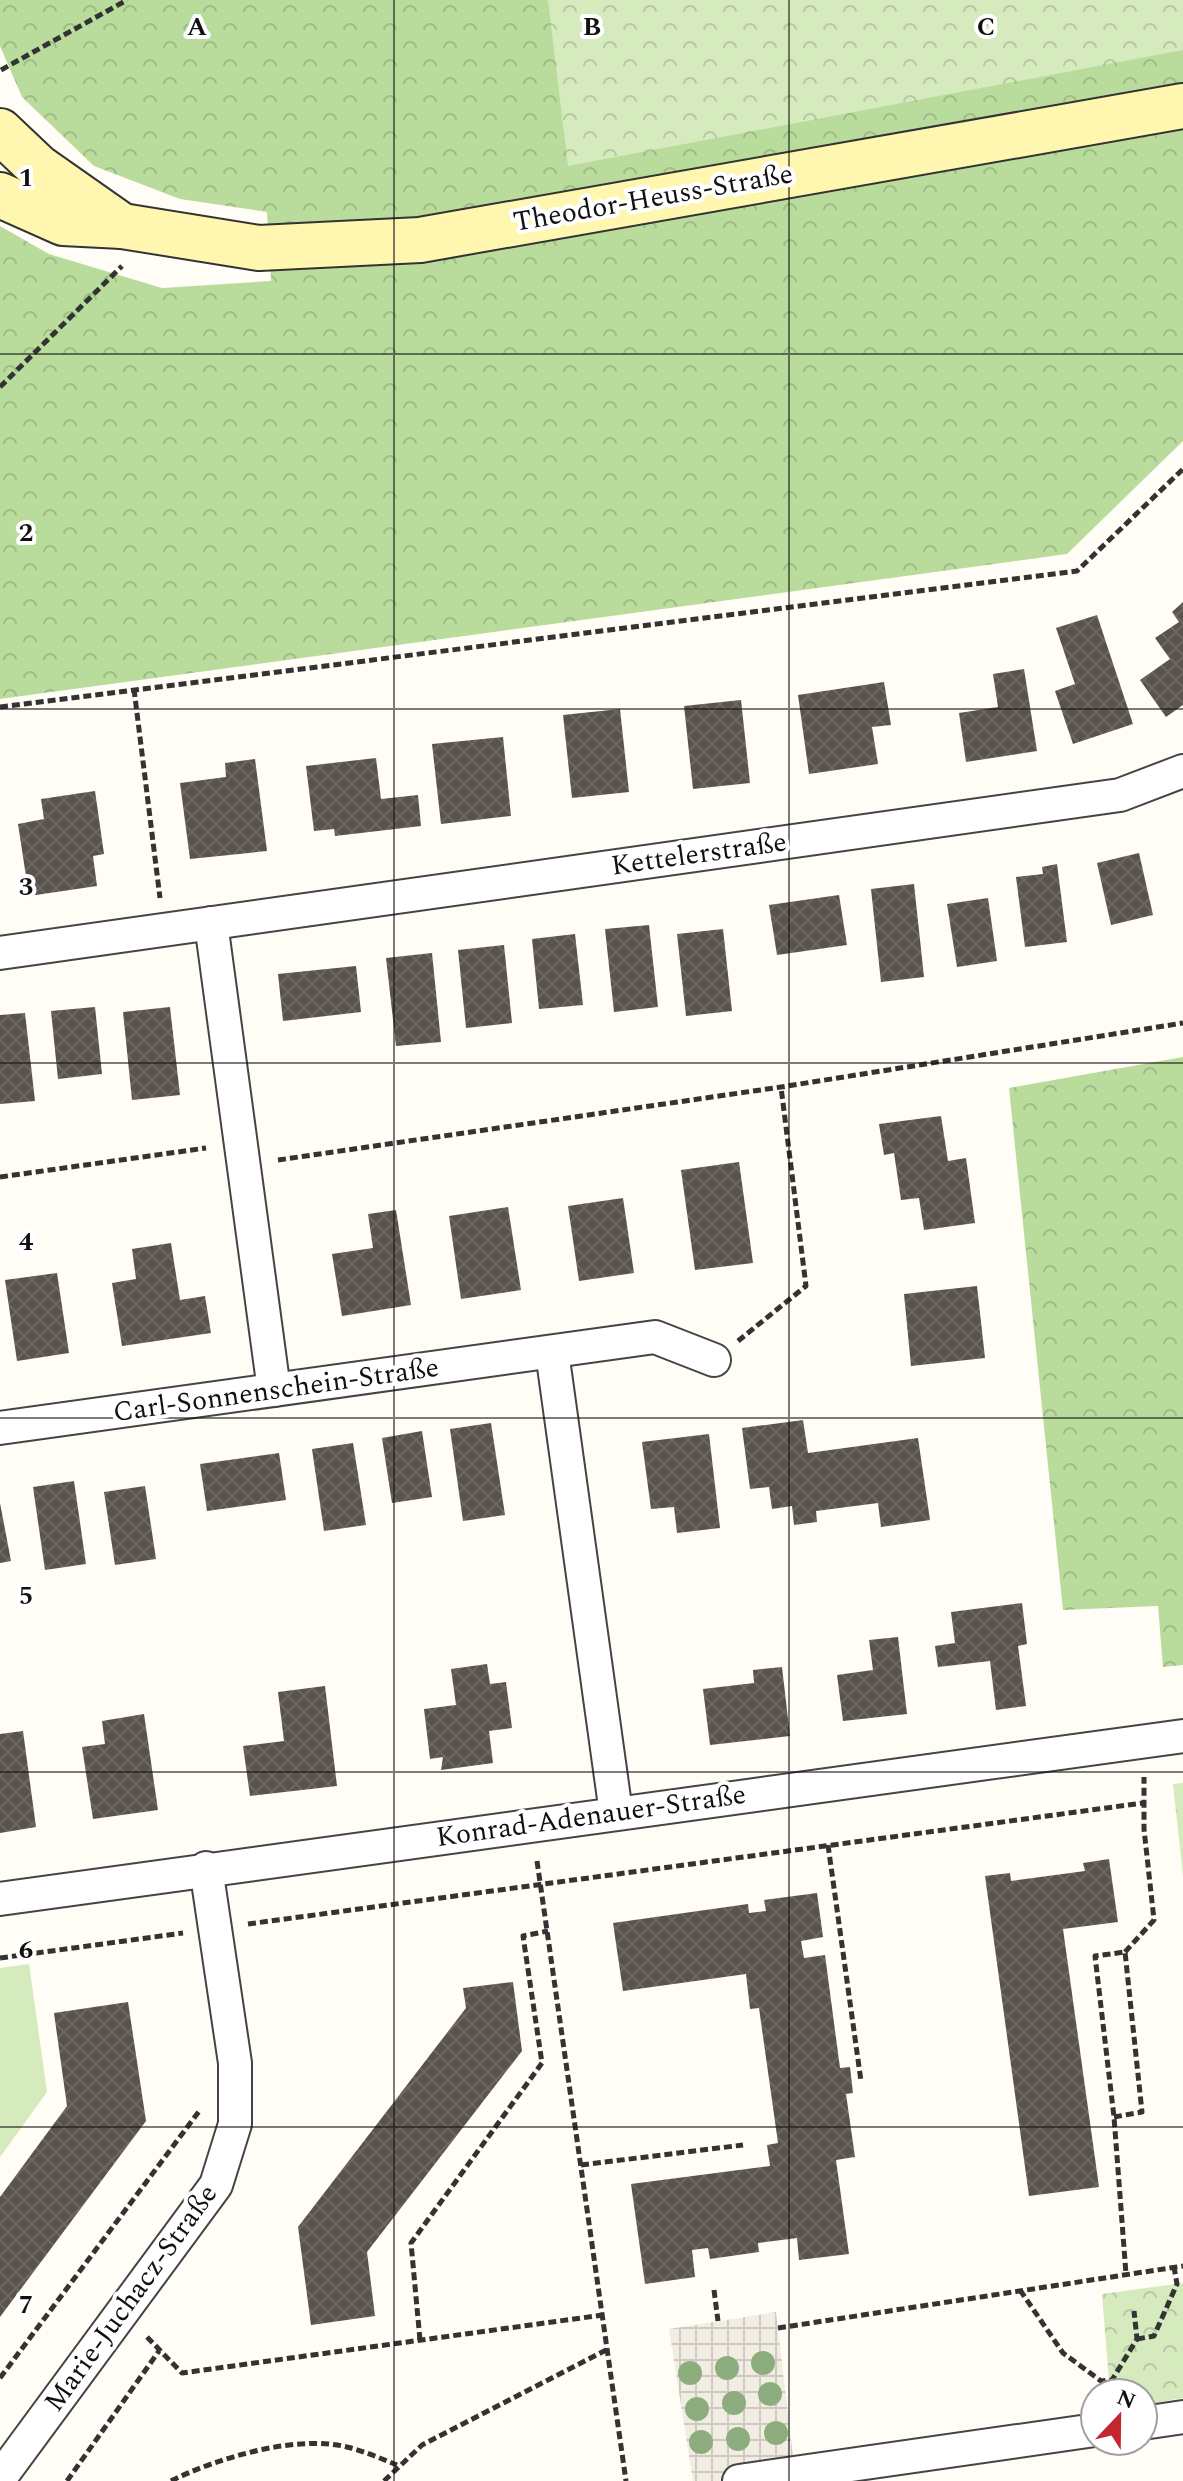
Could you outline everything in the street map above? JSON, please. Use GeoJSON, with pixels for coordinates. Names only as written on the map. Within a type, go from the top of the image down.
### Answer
{"type":"FeatureCollection","features":[{"type":"Feature","properties":{"kind":"street","name":"Theodor-Heuss-Straße"},"geometry":{"type":"LineString","coordinates":[[0,195],[63,223],[125,243],[259,248],[420,240],[1183,106]]}},
{"type":"Feature","properties":{"kind":"street","name":"Theodor-Heuss-Straße"},"geometry":{"type":"LineString","coordinates":[[3,129],[38,167],[125,243]]}},
{"type":"Feature","properties":{"kind":"street","name":"Kettelerstraße"},"geometry":{"type":"LineString","coordinates":[[0,953],[1120,795],[1183,771]]}},
{"type":"Feature","properties":{"kind":"street"},"geometry":{"type":"LineString","coordinates":[[211,923],[274,1390]]}},
{"type":"Feature","properties":{"kind":"street","name":"Carl-Sonnenschein-Straße"},"geometry":{"type":"LineString","coordinates":[[0,1428],[655,1337],[714,1360]]}},
{"type":"Feature","properties":{"kind":"street"},"geometry":{"type":"LineString","coordinates":[[552,1352],[616,1813]]}},
{"type":"Feature","properties":{"kind":"street","name":"Konrad-Adenauer-Straße"},"geometry":{"type":"LineString","coordinates":[[0,1899],[206,1868],[1183,1736]]}},
{"type":"Feature","properties":{"kind":"street","name":"Marie-Juchacz-Straße"},"geometry":{"type":"LineString","coordinates":[[0,2478],[216,2185],[235,2124],[235,2063],[206,1868]]}},
{"type":"Feature","properties":{"kind":"street"},"geometry":{"type":"LineString","coordinates":[[1159,2421],[1183,2417]]}},
{"type":"Feature","properties":{"kind":"street"},"geometry":{"type":"LineString","coordinates":[[739,2481],[1079,2432]]}},
{"type":"Feature","properties":{"kind":"path"},"geometry":{"type":"LineString","coordinates":[[1,70],[127,0]]}},
{"type":"Feature","properties":{"kind":"path"},"geometry":{"type":"LineString","coordinates":[[0,387],[125,243]]}},
{"type":"Feature","properties":{"kind":"path"},"geometry":{"type":"LineString","coordinates":[[0,707],[1077,571],[1183,469]]}},
{"type":"Feature","properties":{"kind":"path"},"geometry":{"type":"LineString","coordinates":[[134,689],[164,929]]}},
{"type":"Feature","properties":{"kind":"path"},"geometry":{"type":"LineString","coordinates":[[0,1177],[240,1154],[781,1087],[1183,1023]]}},
{"type":"Feature","properties":{"kind":"path"},"geometry":{"type":"LineString","coordinates":[[714,1360],[806,1286],[781,1087]]}},
{"type":"Feature","properties":{"kind":"path"},"geometry":{"type":"LineString","coordinates":[[1126,2274],[1114,2117],[1095,1956],[1125,1952],[1154,1920],[1143,1803],[1145,1739]]}},
{"type":"Feature","properties":{"kind":"path"},"geometry":{"type":"LineString","coordinates":[[0,1958],[1143,1803]]}},
{"type":"Feature","properties":{"kind":"path"},"geometry":{"type":"LineString","coordinates":[[530,1824],[626,2481]]}},
{"type":"Feature","properties":{"kind":"path"},"geometry":{"type":"LineString","coordinates":[[828,1845],[861,2081]]}},
{"type":"Feature","properties":{"kind":"path"},"geometry":{"type":"LineString","coordinates":[[420,2340],[411,2243],[542,2063],[523,1936],[548,1931]]}},
{"type":"Feature","properties":{"kind":"path"},"geometry":{"type":"LineString","coordinates":[[1114,2117],[1142,2112],[1125,1952]]}},
{"type":"Feature","properties":{"kind":"path"},"geometry":{"type":"LineString","coordinates":[[0,2378],[235,2063]]}},
{"type":"Feature","properties":{"kind":"path"},"geometry":{"type":"LineString","coordinates":[[581,2165],[743,2145]]}},
{"type":"Feature","properties":{"kind":"path"},"geometry":{"type":"LineString","coordinates":[[778,2328],[1183,2266]]}},
{"type":"Feature","properties":{"kind":"path"},"geometry":{"type":"LineString","coordinates":[[1137,2339],[1154,2336],[1177,2284],[1174,2267]]}},
{"type":"Feature","properties":{"kind":"path"},"geometry":{"type":"LineString","coordinates":[[714,2290],[718,2321]]}},
{"type":"Feature","properties":{"kind":"path"},"geometry":{"type":"LineString","coordinates":[[1020,2290],[1063,2353],[1096,2377]]}},
{"type":"Feature","properties":{"kind":"path"},"geometry":{"type":"LineString","coordinates":[[1114,2377],[1137,2339],[1134,2311]]}},
{"type":"Feature","properties":{"kind":"path"},"geometry":{"type":"LineString","coordinates":[[124,2313],[182,2373],[603,2315]]}},
{"type":"Feature","properties":{"kind":"path"},"geometry":{"type":"LineString","coordinates":[[384,2481],[397,2465],[422,2445],[608,2349]]}},
{"type":"Feature","properties":{"kind":"path"},"geometry":{"type":"LineString","coordinates":[[67,2481],[159,2351]]}},
{"type":"Feature","properties":{"kind":"path"},"geometry":{"type":"LineString","coordinates":[[171,2481],[203,2465],[284,2445],[348,2447],[397,2465]]}},
{"type":"Feature","properties":{"kind":"green space"},"geometry":{"type":"Polygon","coordinates":[[[0,0],[1183,0],[1183,441],[1067,554],[0,699],[0,226],[49,254],[162,288],[271,281],[267,212],[180,199],[94,166],[22,97],[0,46],[0,0]]]}},
{"type":"Feature","properties":{"kind":"green space"},"geometry":{"type":"Polygon","coordinates":[[[548,0],[1183,0],[1183,50],[568,166],[548,0]]]}},
{"type":"Feature","properties":{"kind":"green space"},"geometry":{"type":"Polygon","coordinates":[[[1183,1057],[1183,1665],[1163,1667],[1158,1606],[1063,1610],[1009,1088],[1183,1057]]]}},
{"type":"Feature","properties":{"kind":"green space"},"geometry":{"type":"Polygon","coordinates":[[[1183,1783],[1183,1876],[1173,1784],[1183,1783]]]}},
{"type":"Feature","properties":{"kind":"green space"},"geometry":{"type":"Polygon","coordinates":[[[29,1964],[47,2092],[0,2157],[0,1968],[29,1964]]]}},
{"type":"Feature","properties":{"kind":"green space"},"geometry":{"type":"Polygon","coordinates":[[[1183,2283],[1183,2398],[1159,2402],[1159,2377],[1109,2377],[1102,2294],[1183,2283]]]}},
{"type":"Feature","properties":{"kind":"shaded area"},"geometry":{"type":"Polygon","coordinates":[[[776,2312],[795,2474],[739,2481],[693,2481],[669,2329],[776,2312]]]}},
{"type":"Feature","properties":{"kind":"building"},"geometry":{"type":"Polygon","coordinates":[[[1183,602],[1183,705],[1166,717],[1140,680],[1170,659],[1155,638],[1179,622],[1172,612],[1183,602]]]}},
{"type":"Feature","properties":{"kind":"building"},"geometry":{"type":"Polygon","coordinates":[[[1097,615],[1133,724],[1073,744],[1055,691],[1075,684],[1056,628],[1097,615]]]}},
{"type":"Feature","properties":{"kind":"building"},"geometry":{"type":"Polygon","coordinates":[[[1024,669],[1037,751],[966,762],[959,713],[998,707],[993,674],[1024,669]]]}},
{"type":"Feature","properties":{"kind":"building"},"geometry":{"type":"Polygon","coordinates":[[[884,682],[891,725],[872,727],[878,764],[809,774],[798,695],[884,682]]]}},
{"type":"Feature","properties":{"kind":"building"},"geometry":{"type":"Polygon","coordinates":[[[741,700],[750,783],[693,789],[684,706],[741,700]]]}},
{"type":"Feature","properties":{"kind":"building"},"geometry":{"type":"Polygon","coordinates":[[[620,709],[629,792],[572,798],[563,715],[620,709]]]}},
{"type":"Feature","properties":{"kind":"building"},"geometry":{"type":"Polygon","coordinates":[[[503,737],[511,816],[441,824],[432,744],[503,737]]]}},
{"type":"Feature","properties":{"kind":"building"},"geometry":{"type":"Polygon","coordinates":[[[376,758],[381,799],[418,795],[421,826],[335,836],[334,829],[314,831],[306,766],[376,758]]]}},
{"type":"Feature","properties":{"kind":"building"},"geometry":{"type":"Polygon","coordinates":[[[255,759],[267,851],[190,859],[180,783],[226,777],[225,763],[255,759]]]}},
{"type":"Feature","properties":{"kind":"building"},"geometry":{"type":"Polygon","coordinates":[[[95,791],[104,854],[93,856],[97,886],[29,896],[18,824],[44,819],[41,799],[95,791]]]}},
{"type":"Feature","properties":{"kind":"building"},"geometry":{"type":"Polygon","coordinates":[[[1139,853],[1153,915],[1111,925],[1097,863],[1139,853]]]}},
{"type":"Feature","properties":{"kind":"building"},"geometry":{"type":"Polygon","coordinates":[[[1057,864],[1067,942],[1025,947],[1016,877],[1043,874],[1042,867],[1057,864]]]}},
{"type":"Feature","properties":{"kind":"building"},"geometry":{"type":"Polygon","coordinates":[[[914,884],[924,977],[881,982],[871,889],[914,884]]]}},
{"type":"Feature","properties":{"kind":"building"},"geometry":{"type":"Polygon","coordinates":[[[839,895],[847,945],[777,955],[769,905],[839,895]]]}},
{"type":"Feature","properties":{"kind":"building"},"geometry":{"type":"Polygon","coordinates":[[[988,898],[997,961],[957,967],[947,904],[988,898]]]}},
{"type":"Feature","properties":{"kind":"building"},"geometry":{"type":"Polygon","coordinates":[[[649,925],[658,1007],[614,1012],[605,929],[649,925]]]}},
{"type":"Feature","properties":{"kind":"building"},"geometry":{"type":"Polygon","coordinates":[[[723,929],[732,1011],[686,1016],[677,934],[723,929]]]}},
{"type":"Feature","properties":{"kind":"building"},"geometry":{"type":"Polygon","coordinates":[[[575,934],[583,1005],[539,1009],[532,939],[575,934]]]}},
{"type":"Feature","properties":{"kind":"building"},"geometry":{"type":"Polygon","coordinates":[[[504,945],[512,1023],[466,1028],[458,950],[504,945]]]}},
{"type":"Feature","properties":{"kind":"building"},"geometry":{"type":"Polygon","coordinates":[[[432,953],[441,1042],[396,1046],[386,958],[432,953]]]}},
{"type":"Feature","properties":{"kind":"building"},"geometry":{"type":"Polygon","coordinates":[[[356,966],[361,1012],[283,1021],[278,974],[356,966]]]}},
{"type":"Feature","properties":{"kind":"building"},"geometry":{"type":"Polygon","coordinates":[[[95,1007],[102,1074],[58,1079],[51,1011],[95,1007]]]}},
{"type":"Feature","properties":{"kind":"building"},"geometry":{"type":"Polygon","coordinates":[[[170,1007],[180,1095],[132,1100],[123,1012],[170,1007]]]}},
{"type":"Feature","properties":{"kind":"building"},"geometry":{"type":"Polygon","coordinates":[[[25,1013],[35,1101],[0,1104],[0,1015],[25,1013]]]}},
{"type":"Feature","properties":{"kind":"building"},"geometry":{"type":"Polygon","coordinates":[[[941,1116],[948,1161],[966,1158],[975,1223],[924,1230],[919,1198],[901,1200],[894,1153],[884,1155],[879,1124],[941,1116]]]}},
{"type":"Feature","properties":{"kind":"building"},"geometry":{"type":"Polygon","coordinates":[[[739,1162],[753,1263],[695,1270],[681,1170],[739,1162]]]}},
{"type":"Feature","properties":{"kind":"building"},"geometry":{"type":"Polygon","coordinates":[[[623,1198],[634,1273],[579,1281],[568,1206],[623,1198]]]}},
{"type":"Feature","properties":{"kind":"building"},"geometry":{"type":"Polygon","coordinates":[[[508,1207],[521,1290],[461,1299],[449,1216],[508,1207]]]}},
{"type":"Feature","properties":{"kind":"building"},"geometry":{"type":"Polygon","coordinates":[[[396,1210],[411,1305],[342,1316],[332,1254],[373,1248],[368,1214],[396,1210]]]}},
{"type":"Feature","properties":{"kind":"building"},"geometry":{"type":"Polygon","coordinates":[[[171,1243],[180,1300],[205,1296],[211,1333],[122,1346],[112,1283],[136,1279],[132,1249],[171,1243]]]}},
{"type":"Feature","properties":{"kind":"building"},"geometry":{"type":"Polygon","coordinates":[[[57,1273],[69,1353],[17,1361],[5,1280],[57,1273]]]}},
{"type":"Feature","properties":{"kind":"building"},"geometry":{"type":"Polygon","coordinates":[[[977,1286],[985,1358],[911,1366],[904,1294],[977,1286]]]}},
{"type":"Feature","properties":{"kind":"building"},"geometry":{"type":"Polygon","coordinates":[[[803,1420],[808,1453],[918,1438],[930,1520],[881,1527],[878,1503],[816,1511],[817,1522],[794,1525],[792,1506],[772,1509],[769,1487],[750,1489],[742,1428],[803,1420]]]}},
{"type":"Feature","properties":{"kind":"building"},"geometry":{"type":"Polygon","coordinates":[[[491,1423],[505,1515],[463,1521],[450,1429],[491,1423]]]}},
{"type":"Feature","properties":{"kind":"building"},"geometry":{"type":"Polygon","coordinates":[[[422,1431],[432,1497],[392,1503],[382,1438],[422,1431]]]}},
{"type":"Feature","properties":{"kind":"building"},"geometry":{"type":"Polygon","coordinates":[[[709,1434],[720,1528],[677,1533],[674,1507],[651,1509],[642,1442],[709,1434]]]}},
{"type":"Feature","properties":{"kind":"building"},"geometry":{"type":"Polygon","coordinates":[[[353,1443],[366,1525],[324,1531],[312,1449],[353,1443]]]}},
{"type":"Feature","properties":{"kind":"building"},"geometry":{"type":"Polygon","coordinates":[[[279,1453],[286,1500],[207,1511],[200,1464],[279,1453]]]}},
{"type":"Feature","properties":{"kind":"building"},"geometry":{"type":"Polygon","coordinates":[[[74,1481],[86,1564],[45,1570],[33,1487],[74,1481]]]}},
{"type":"Feature","properties":{"kind":"building"},"geometry":{"type":"Polygon","coordinates":[[[145,1486],[156,1559],[115,1565],[104,1492],[145,1486]]]}},
{"type":"Feature","properties":{"kind":"building"},"geometry":{"type":"Polygon","coordinates":[[[0,1503],[11,1561],[0,1563],[0,1503]]]}},
{"type":"Feature","properties":{"kind":"building"},"geometry":{"type":"Polygon","coordinates":[[[1022,1603],[1027,1644],[1018,1646],[1026,1706],[996,1710],[990,1661],[938,1667],[935,1646],[955,1643],[951,1612],[1022,1603]]]}},
{"type":"Feature","properties":{"kind":"building"},"geometry":{"type":"Polygon","coordinates":[[[898,1637],[907,1714],[843,1721],[837,1675],[873,1670],[869,1640],[898,1637]]]}},
{"type":"Feature","properties":{"kind":"building"},"geometry":{"type":"Polygon","coordinates":[[[487,1664],[490,1684],[506,1682],[512,1728],[489,1731],[493,1763],[441,1770],[443,1757],[430,1759],[424,1709],[456,1705],[451,1669],[487,1664]]]}},
{"type":"Feature","properties":{"kind":"building"},"geometry":{"type":"Polygon","coordinates":[[[782,1667],[790,1736],[710,1745],[703,1689],[754,1683],[753,1670],[782,1667]]]}},
{"type":"Feature","properties":{"kind":"building"},"geometry":{"type":"Polygon","coordinates":[[[325,1686],[337,1786],[250,1796],[243,1746],[284,1741],[278,1692],[325,1686]]]}},
{"type":"Feature","properties":{"kind":"building"},"geometry":{"type":"Polygon","coordinates":[[[144,1714],[158,1810],[93,1819],[82,1747],[105,1744],[102,1721],[144,1714]]]}},
{"type":"Feature","properties":{"kind":"building"},"geometry":{"type":"Polygon","coordinates":[[[23,1731],[36,1827],[0,1833],[0,1734],[23,1731]]]}},
{"type":"Feature","properties":{"kind":"building"},"geometry":{"type":"Polygon","coordinates":[[[1109,1859],[1118,1922],[1063,1929],[1099,2187],[1029,2196],[985,1876],[1010,1873],[1011,1881],[1085,1871],[1083,1863],[1109,1859]]]}},
{"type":"Feature","properties":{"kind":"building"},"geometry":{"type":"Polygon","coordinates":[[[817,1893],[823,1937],[801,1941],[804,1958],[825,1955],[840,2068],[850,2067],[853,2093],[846,2094],[855,2157],[836,2160],[849,2254],[799,2260],[797,2238],[758,2243],[759,2252],[710,2259],[708,2248],[692,2250],[695,2277],[645,2284],[631,2184],[770,2166],[767,2145],[778,2143],[759,2008],[750,2009],[746,1974],[623,1991],[613,1923],[748,1904],[749,1913],[766,1911],[764,1900],[817,1893]]]}},
{"type":"Feature","properties":{"kind":"building"},"geometry":{"type":"Polygon","coordinates":[[[513,1982],[522,2051],[367,2252],[375,2316],[311,2325],[298,2227],[466,2008],[463,1988],[513,1982]]]}},
{"type":"Feature","properties":{"kind":"building"},"geometry":{"type":"Polygon","coordinates":[[[128,2002],[146,2121],[0,2317],[0,2197],[67,2106],[54,2013],[128,2002]]]}}]}
